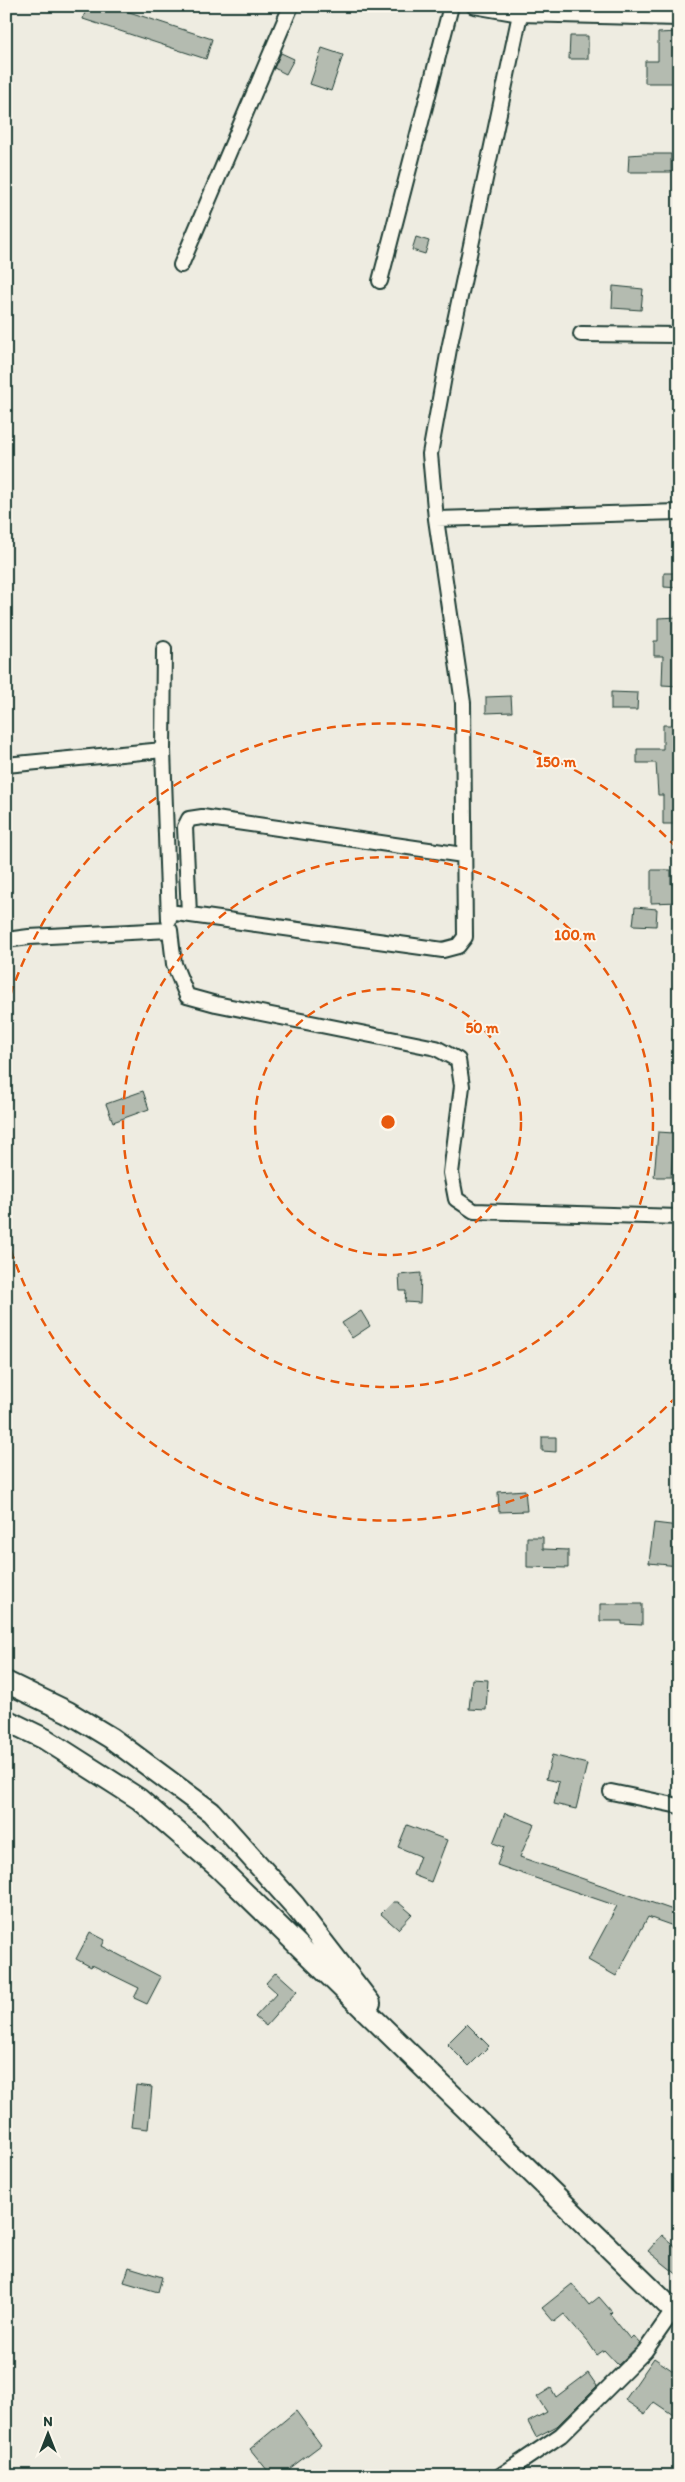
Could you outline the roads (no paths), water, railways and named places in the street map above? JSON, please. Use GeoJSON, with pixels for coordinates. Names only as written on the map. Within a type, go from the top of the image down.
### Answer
{"type":"FeatureCollection","features":[{"type":"Feature","properties":{"kind":"main road"},"geometry":{"type":"LineString","coordinates":[[6,1682],[68,1712],[111,1738],[211,1812],[294,1906],[349,1974],[407,2053]]}},
{"type":"Feature","properties":{"kind":"main road"},"geometry":{"type":"LineString","coordinates":[[6,1720],[45,1740],[139,1799],[219,1868],[676,2314]]}},
{"type":"Feature","properties":{"kind":"street"},"geometry":{"type":"LineString","coordinates":[[181,264],[291,6]]}},
{"type":"Feature","properties":{"kind":"street"},"geometry":{"type":"LineString","coordinates":[[380,281],[451,6]]}},
{"type":"Feature","properties":{"kind":"street"},"geometry":{"type":"LineString","coordinates":[[474,6],[520,14],[551,11],[612,11],[679,18]]}},
{"type":"Feature","properties":{"kind":"street"},"geometry":{"type":"LineString","coordinates":[[169,912],[443,950],[458,946],[465,937],[463,703],[436,519],[430,454],[434,426],[520,14]]}},
{"type":"Feature","properties":{"kind":"street"},"geometry":{"type":"LineString","coordinates":[[581,334],[679,335]]}},
{"type":"Feature","properties":{"kind":"street"},"geometry":{"type":"LineString","coordinates":[[436,519],[679,512]]}},
{"type":"Feature","properties":{"kind":"street"},"geometry":{"type":"LineString","coordinates":[[164,650],[163,750],[170,930],[174,964],[188,996],[216,1004],[436,1048],[458,1060],[462,1086],[451,1173],[456,1199],[474,1211],[679,1217]]}},
{"type":"Feature","properties":{"kind":"street"},"geometry":{"type":"LineString","coordinates":[[6,765],[163,750]]}},
{"type":"Feature","properties":{"kind":"street"},"geometry":{"type":"LineString","coordinates":[[189,914],[185,827],[189,819],[202,817],[463,855]]}},
{"type":"Feature","properties":{"kind":"street"},"geometry":{"type":"LineString","coordinates":[[6,940],[29,937],[170,930]]}},
{"type":"Feature","properties":{"kind":"street"},"geometry":{"type":"LineString","coordinates":[[611,1792],[679,1806]]}},
{"type":"Feature","properties":{"kind":"street"},"geometry":{"type":"LineString","coordinates":[[500,2476],[561,2434],[645,2350],[676,2314]]}}]}
